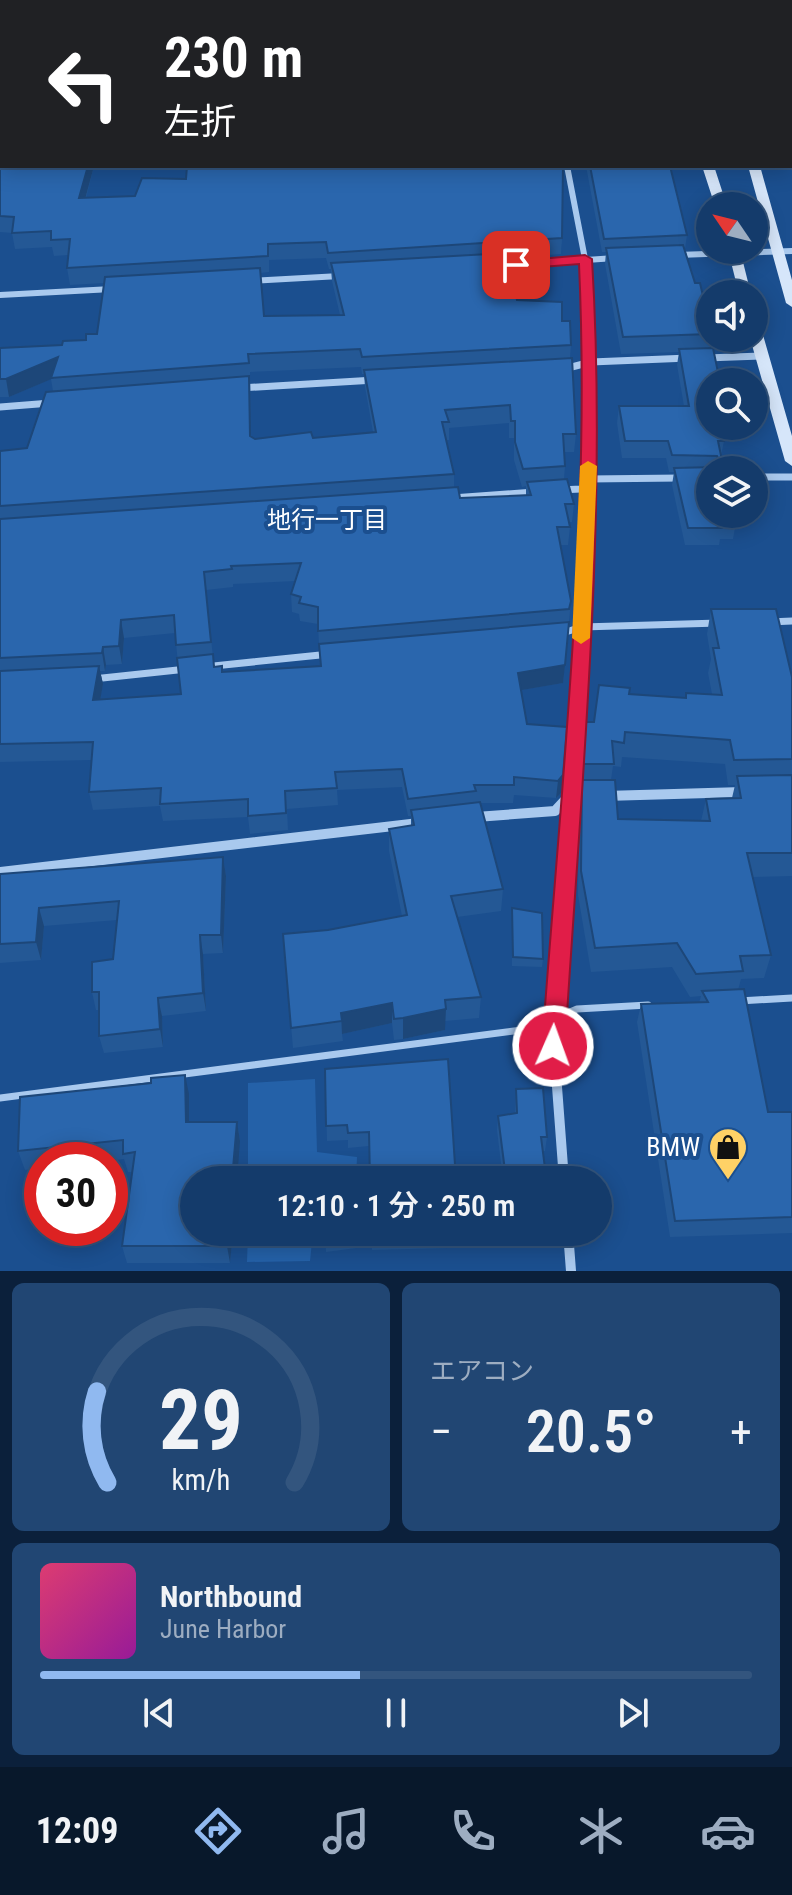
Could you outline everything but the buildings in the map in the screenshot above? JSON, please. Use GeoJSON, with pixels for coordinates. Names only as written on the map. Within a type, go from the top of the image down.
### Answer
{"type":"FeatureCollection","features":[{"type":"Feature","properties":{"kind":"street"},"geometry":{"type":"LineString","coordinates":[[563,1166],[552,1020],[582,627],[591,362],[585,259],[567,168]]}},
{"type":"Feature","properties":{"kind":"street"},"geometry":{"type":"LineString","coordinates":[[709,168],[716,192]]}},
{"type":"Feature","properties":{"kind":"street"},"geometry":{"type":"LineString","coordinates":[[755,168],[792,303]]}},
{"type":"Feature","properties":{"kind":"street"},"geometry":{"type":"LineString","coordinates":[[768,251],[792,251]]}},
{"type":"Feature","properties":{"kind":"street"},"geometry":{"type":"LineString","coordinates":[[673,255],[696,253]]}},
{"type":"Feature","properties":{"kind":"street"},"geometry":{"type":"LineString","coordinates":[[484,267],[629,257]]}},
{"type":"Feature","properties":{"kind":"street"},"geometry":{"type":"LineString","coordinates":[[235,282],[344,275]]}},
{"type":"Feature","properties":{"kind":"street"},"geometry":{"type":"LineString","coordinates":[[0,295],[125,288]]}},
{"type":"Feature","properties":{"kind":"street"},"geometry":{"type":"LineString","coordinates":[[760,352],[792,461]]}},
{"type":"Feature","properties":{"kind":"street"},"geometry":{"type":"LineString","coordinates":[[561,369],[577,369],[591,362],[761,356]]}},
{"type":"Feature","properties":{"kind":"street"},"geometry":{"type":"LineString","coordinates":[[234,388],[390,379]]}},
{"type":"Feature","properties":{"kind":"street"},"geometry":{"type":"LineString","coordinates":[[0,407],[63,402]]}},
{"type":"Feature","properties":{"kind":"street"},"geometry":{"type":"LineString","coordinates":[[768,477],[792,477]]}},
{"type":"Feature","properties":{"kind":"street"},"geometry":{"type":"LineString","coordinates":[[588,479],[695,478]]}},
{"type":"Feature","properties":{"kind":"street"},"geometry":{"type":"LineString","coordinates":[[440,499],[581,489],[588,479]]}},
{"type":"Feature","properties":{"kind":"street"},"geometry":{"type":"LineString","coordinates":[[762,622],[792,621]]}},
{"type":"Feature","properties":{"kind":"street"},"geometry":{"type":"LineString","coordinates":[[554,634],[569,633],[582,627],[732,623]]}},
{"type":"Feature","properties":{"kind":"street"},"geometry":{"type":"LineString","coordinates":[[76,680],[339,653]]}},
{"type":"Feature","properties":{"kind":"street"},"geometry":{"type":"LineString","coordinates":[[469,817],[555,811],[568,797],[762,792]]}},
{"type":"Feature","properties":{"kind":"street"},"geometry":{"type":"LineString","coordinates":[[0,872],[438,821]]}},
{"type":"Feature","properties":{"kind":"street"},"geometry":{"type":"LineString","coordinates":[[569,1246],[571,1271]]}},
{"type":"Feature","properties":{"kind":"lane"},"geometry":{"type":"LineString","coordinates":[[731,1001],[792,998]]}},
{"type":"Feature","properties":{"kind":"lane"},"geometry":{"type":"LineString","coordinates":[[0,1098],[529,1029],[577,1009],[654,1005]]}},
{"type":"Feature","properties":{"kind":"shaded area"},"geometry":{"type":"Polygon","coordinates":[[[315,1079],[317,1152],[357,1157],[357,1166],[248,1166],[248,1083],[315,1079]]]}},
{"type":"Feature","properties":{"kind":"shaded area"},"geometry":{"type":"Polygon","coordinates":[[[248,1246],[312,1246],[310,1261],[247,1262],[248,1246]]]}},
{"type":"Feature","properties":{"kind":"slow traffic"},"geometry":{"type":"LineString","coordinates":[[581,638],[588,466]]}},
{"type":"Feature","properties":{"kind":"place","name":"BMW"},"geometry":{"type":"Point","coordinates":[728,1181]}},
{"type":"Feature","properties":{"kind":"district","name":"地行一丁目"},"geometry":{"type":"Point","coordinates":[327,520]}},
{"type":"Feature","properties":{"kind":"route"},"geometry":{"type":"LineString","coordinates":[[516,265],[585,259],[591,362],[582,627],[552,1020],[553,1046]]}}]}
